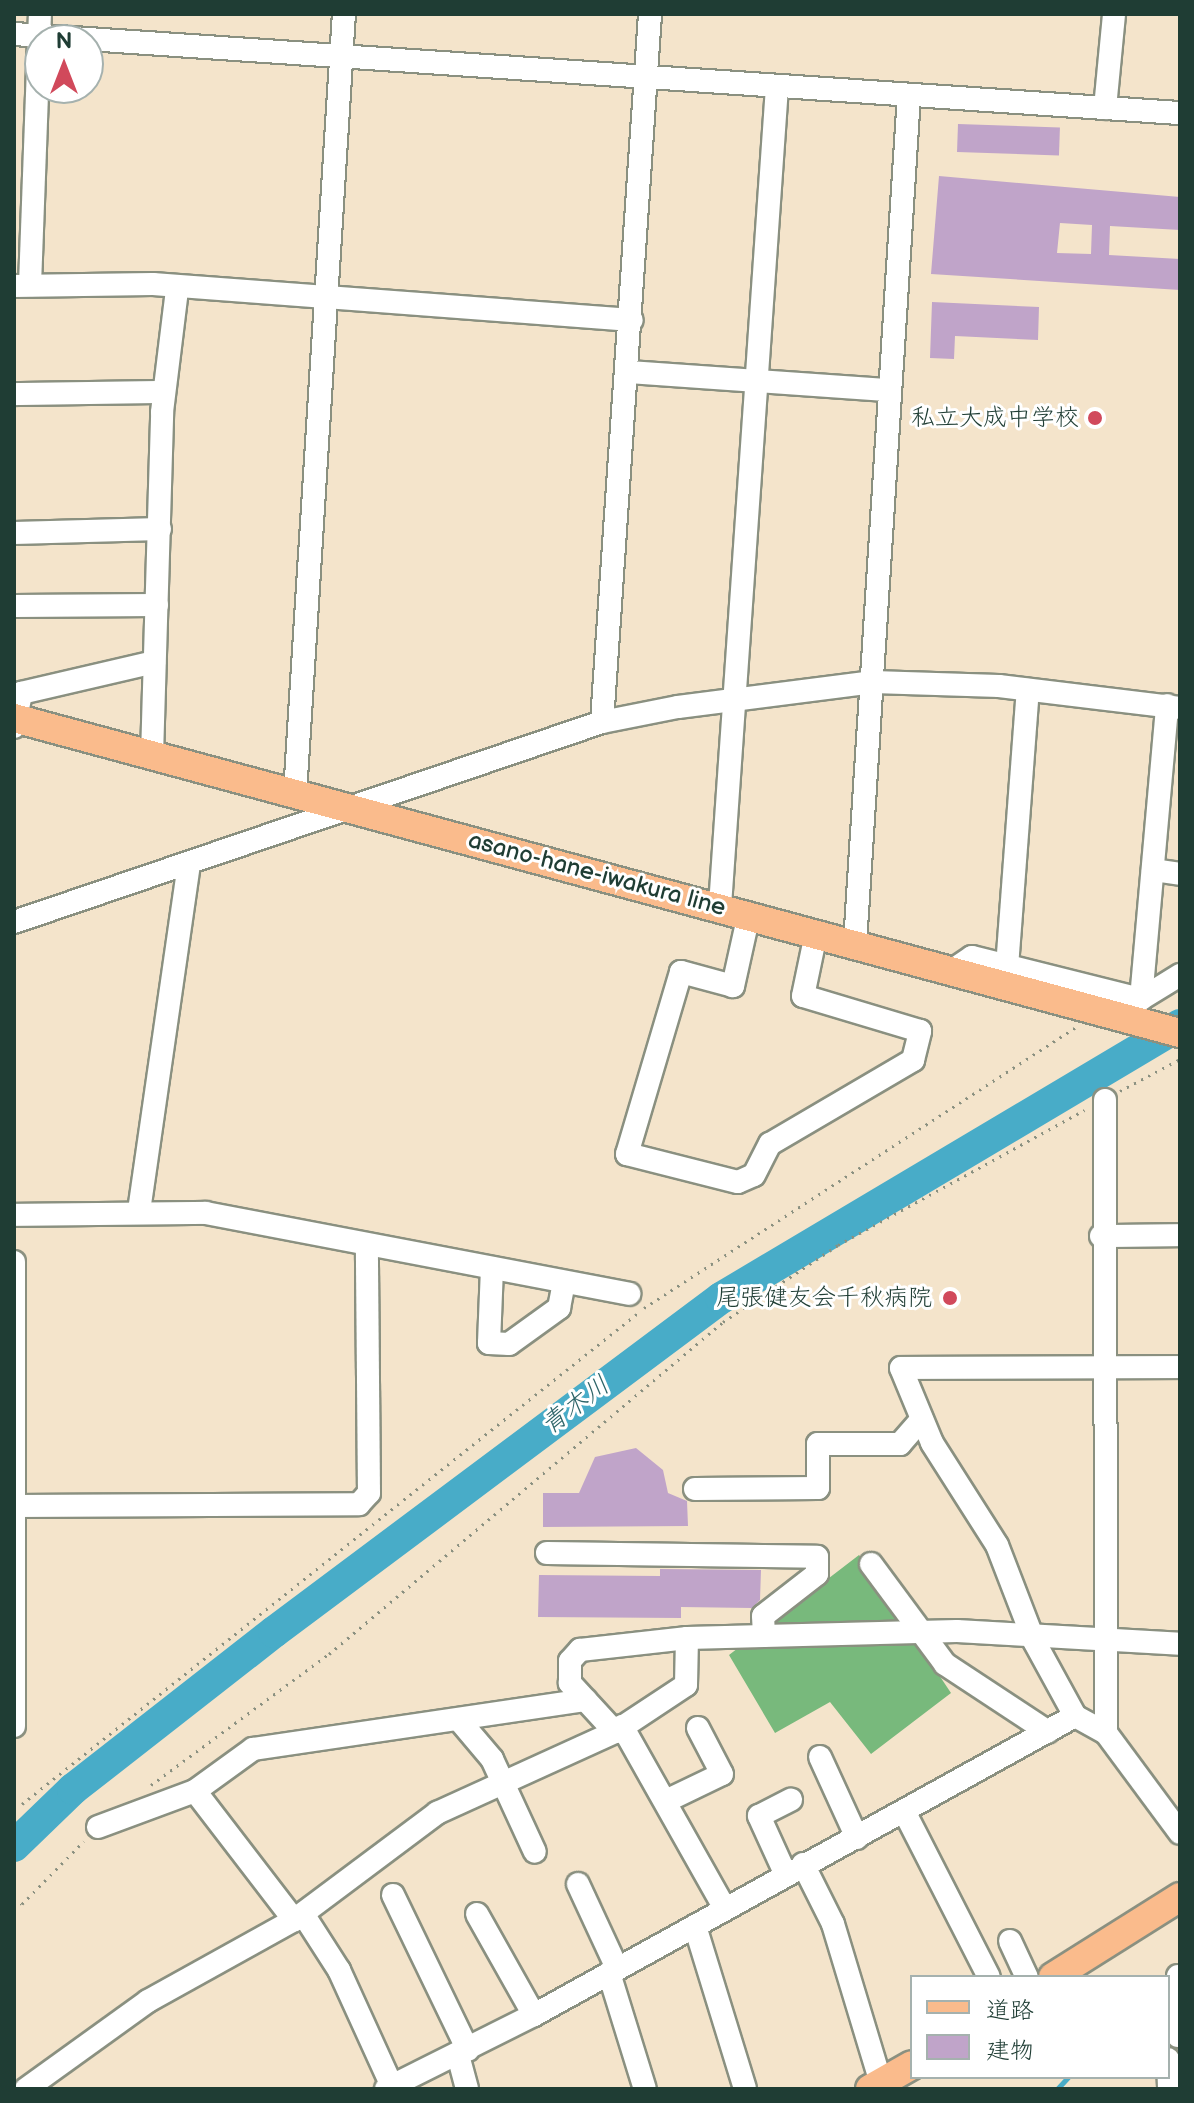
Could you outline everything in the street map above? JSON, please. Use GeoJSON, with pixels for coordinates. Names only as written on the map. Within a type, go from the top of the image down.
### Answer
{"type":"FeatureCollection","features":[{"type":"Feature","properties":{"kind":"main road","name":"asano-hane-iwakura line"},"geometry":{"type":"LineString","coordinates":[[14,718],[720,906],[1180,1033]]}},
{"type":"Feature","properties":{"kind":"main road"},"geometry":{"type":"LineString","coordinates":[[1056,1975],[1180,1897]]}},
{"type":"Feature","properties":{"kind":"main road"},"geometry":{"type":"LineString","coordinates":[[876,2086],[910,2066]]}},
{"type":"Feature","properties":{"kind":"street"},"geometry":{"type":"LineString","coordinates":[[295,794],[330,300],[344,14]]}},
{"type":"Feature","properties":{"kind":"street"},"geometry":{"type":"LineString","coordinates":[[602,722],[629,372],[650,14]]}},
{"type":"Feature","properties":{"kind":"street"},"geometry":{"type":"LineString","coordinates":[[1105,108],[1114,14]]}},
{"type":"Feature","properties":{"kind":"street"},"geometry":{"type":"LineString","coordinates":[[104,32],[341,57],[1180,113]]}},
{"type":"Feature","properties":{"kind":"street"},"geometry":{"type":"LineString","coordinates":[[720,906],[738,698],[777,86]]}},
{"type":"Feature","properties":{"kind":"street"},"geometry":{"type":"LineString","coordinates":[[855,944],[909,95]]}},
{"type":"Feature","properties":{"kind":"street"},"geometry":{"type":"LineString","coordinates":[[34,104],[22,285],[177,289],[632,320]]}},
{"type":"Feature","properties":{"kind":"street"},"geometry":{"type":"LineString","coordinates":[[152,756],[164,392],[177,289]]}},
{"type":"Feature","properties":{"kind":"street"},"geometry":{"type":"LineString","coordinates":[[629,372],[759,378],[889,390]]}},
{"type":"Feature","properties":{"kind":"street"},"geometry":{"type":"LineString","coordinates":[[14,394],[164,392]]}},
{"type":"Feature","properties":{"kind":"street"},"geometry":{"type":"LineString","coordinates":[[14,533],[160,529]]}},
{"type":"Feature","properties":{"kind":"street"},"geometry":{"type":"LineString","coordinates":[[14,606],[157,605]]}},
{"type":"Feature","properties":{"kind":"street"},"geometry":{"type":"LineString","coordinates":[[14,727],[21,693],[154,662]]}},
{"type":"Feature","properties":{"kind":"street"},"geometry":{"type":"LineString","coordinates":[[14,922],[602,722],[738,698],[873,682],[1028,690],[1173,706],[1170,791],[1153,870],[1141,999]]}},
{"type":"Feature","properties":{"kind":"street"},"geometry":{"type":"LineString","coordinates":[[1007,967],[1028,690]]}},
{"type":"Feature","properties":{"kind":"street"},"geometry":{"type":"LineString","coordinates":[[139,1211],[189,865]]}},
{"type":"Feature","properties":{"kind":"street"},"geometry":{"type":"LineString","coordinates":[[1153,870],[1180,874]]}},
{"type":"Feature","properties":{"kind":"street"},"geometry":{"type":"LineString","coordinates":[[749,914],[733,986],[681,972],[627,1154],[738,1182],[754,1175],[770,1144],[913,1060],[920,1031],[803,996],[816,934]]}},
{"type":"Feature","properties":{"kind":"street"},"geometry":{"type":"LineString","coordinates":[[964,974],[972,957],[1141,999],[1180,975]]}},
{"type":"Feature","properties":{"kind":"street"},"geometry":{"type":"LineString","coordinates":[[1105,1100],[1101,1236],[1108,1643],[1106,1733]]}},
{"type":"Feature","properties":{"kind":"street"},"geometry":{"type":"LineString","coordinates":[[14,1215],[139,1211],[206,1213],[629,1294]]}},
{"type":"Feature","properties":{"kind":"street"},"geometry":{"type":"LineString","coordinates":[[1101,1236],[1180,1235]]}},
{"type":"Feature","properties":{"kind":"street"},"geometry":{"type":"LineString","coordinates":[[16,1506],[359,1504],[369,1493],[367,1245]]}},
{"type":"Feature","properties":{"kind":"street"},"geometry":{"type":"LineString","coordinates":[[14,1262],[14,1726]]}},
{"type":"Feature","properties":{"kind":"street"},"geometry":{"type":"LineString","coordinates":[[492,1268],[489,1343],[509,1344],[559,1308],[564,1282]]}},
{"type":"Feature","properties":{"kind":"street"},"geometry":{"type":"LineString","coordinates":[[1180,1367],[901,1368],[922,1419],[997,1545],[1034,1641],[1075,1716],[1106,1733],[1180,1833]]}},
{"type":"Feature","properties":{"kind":"street"},"geometry":{"type":"LineString","coordinates":[[695,1489],[818,1488],[818,1444],[900,1444],[922,1419]]}},
{"type":"Feature","properties":{"kind":"street"},"geometry":{"type":"LineString","coordinates":[[547,1553],[817,1557],[817,1574],[763,1616],[764,1636]]}},
{"type":"Feature","properties":{"kind":"street"},"geometry":{"type":"LineString","coordinates":[[871,1564],[922,1633],[980,1692],[1048,1732]]}},
{"type":"Feature","properties":{"kind":"street"},"geometry":{"type":"LineString","coordinates":[[724,1907],[666,1801],[619,1729],[570,1683],[570,1661],[580,1650],[687,1638],[922,1633],[1034,1641],[1180,1644]]}},
{"type":"Feature","properties":{"kind":"street"},"geometry":{"type":"LineString","coordinates":[[26,2089],[136,2009],[299,1917],[437,1813],[619,1729],[686,1685],[687,1638]]}},
{"type":"Feature","properties":{"kind":"street"},"geometry":{"type":"LineString","coordinates":[[98,1827],[195,1791],[253,1749],[585,1700]]}},
{"type":"Feature","properties":{"kind":"street"},"geometry":{"type":"LineString","coordinates":[[195,1791],[339,1970],[388,2087],[534,2015],[794,1868],[905,1813],[1075,1716]]}},
{"type":"Feature","properties":{"kind":"street"},"geometry":{"type":"LineString","coordinates":[[459,1720],[504,1784],[535,1852]]}},
{"type":"Feature","properties":{"kind":"street"},"geometry":{"type":"LineString","coordinates":[[666,1801],[722,1774],[698,1728]]}},
{"type":"Feature","properties":{"kind":"street"},"geometry":{"type":"LineString","coordinates":[[820,1757],[857,1838]]}},
{"type":"Feature","properties":{"kind":"street"},"geometry":{"type":"LineString","coordinates":[[791,1800],[759,1816],[833,1924],[876,2086]]}},
{"type":"Feature","properties":{"kind":"street"},"geometry":{"type":"LineString","coordinates":[[905,1813],[988,1975]]}},
{"type":"Feature","properties":{"kind":"street"},"geometry":{"type":"LineString","coordinates":[[578,1884],[613,1971],[645,2089]]}},
{"type":"Feature","properties":{"kind":"street"},"geometry":{"type":"LineString","coordinates":[[393,1895],[463,2052],[467,2089]]}},
{"type":"Feature","properties":{"kind":"street"},"geometry":{"type":"LineString","coordinates":[[477,1914],[534,2015]]}},
{"type":"Feature","properties":{"kind":"street"},"geometry":{"type":"LineString","coordinates":[[695,1926],[745,2089]]}},
{"type":"Feature","properties":{"kind":"street"},"geometry":{"type":"LineString","coordinates":[[1010,1941],[1026,1975]]}},
{"type":"Feature","properties":{"kind":"street"},"geometry":{"type":"LineString","coordinates":[[1175,2036],[1178,1976]]}},
{"type":"Feature","properties":{"kind":"path"},"geometry":{"type":"LineString","coordinates":[[22,1804],[60,1767],[694,1270],[1004,1080],[1099,1011]]}},
{"type":"Feature","properties":{"kind":"path"},"geometry":{"type":"LineString","coordinates":[[142,1791],[329,1654],[723,1322],[838,1245],[1180,1059]]}},
{"type":"Feature","properties":{"kind":"path"},"geometry":{"type":"LineString","coordinates":[[14,1899],[22,1904],[98,1827]]}},
{"type":"Feature","properties":{"kind":"green space"},"geometry":{"type":"Polygon","coordinates":[[[859,1555],[951,1693],[871,1754],[830,1702],[775,1733],[729,1655],[859,1555]]]}},
{"type":"Feature","properties":{"kind":"building"},"geometry":{"type":"Polygon","coordinates":[[[958,124],[1060,128],[1059,156],[957,152],[958,124]]]}},
{"type":"Feature","properties":{"kind":"building"},"geometry":{"type":"Polygon","coordinates":[[[939,176],[1180,197],[1180,230],[1110,226],[1109,255],[1180,259],[1180,290],[931,274],[939,176]],[[1060,223],[1057,253],[1091,254],[1092,225],[1060,223]]]}},
{"type":"Feature","properties":{"kind":"building"},"geometry":{"type":"Polygon","coordinates":[[[932,302],[1039,307],[1038,340],[955,336],[954,359],[930,358],[932,302]]]}},
{"type":"Feature","properties":{"kind":"building"},"geometry":{"type":"Polygon","coordinates":[[[636,1448],[663,1470],[668,1493],[687,1501],[688,1526],[543,1527],[543,1493],[579,1493],[595,1457],[636,1448]]]}},
{"type":"Feature","properties":{"kind":"building"},"geometry":{"type":"Polygon","coordinates":[[[660,1569],[761,1570],[760,1600],[752,1608],[681,1607],[681,1618],[538,1617],[539,1575],[660,1576],[660,1569]]]}},
{"type":"Feature","properties":{"kind":"waterway","name":"青木川"},"geometry":{"type":"LineString","coordinates":[[14,1846],[73,1789],[274,1632],[721,1298],[1180,1025]]}},
{"type":"Feature","properties":{"kind":"waterway"},"geometry":{"type":"LineString","coordinates":[[1057,2089],[1066,2079]]}},
{"type":"Feature","properties":{"kind":"place","name":"私立大成中学校"},"geometry":{"type":"Point","coordinates":[1095,418]}},
{"type":"Feature","properties":{"kind":"place","name":"尾張健友会千秋病院"},"geometry":{"type":"Point","coordinates":[950,1298]}}]}
